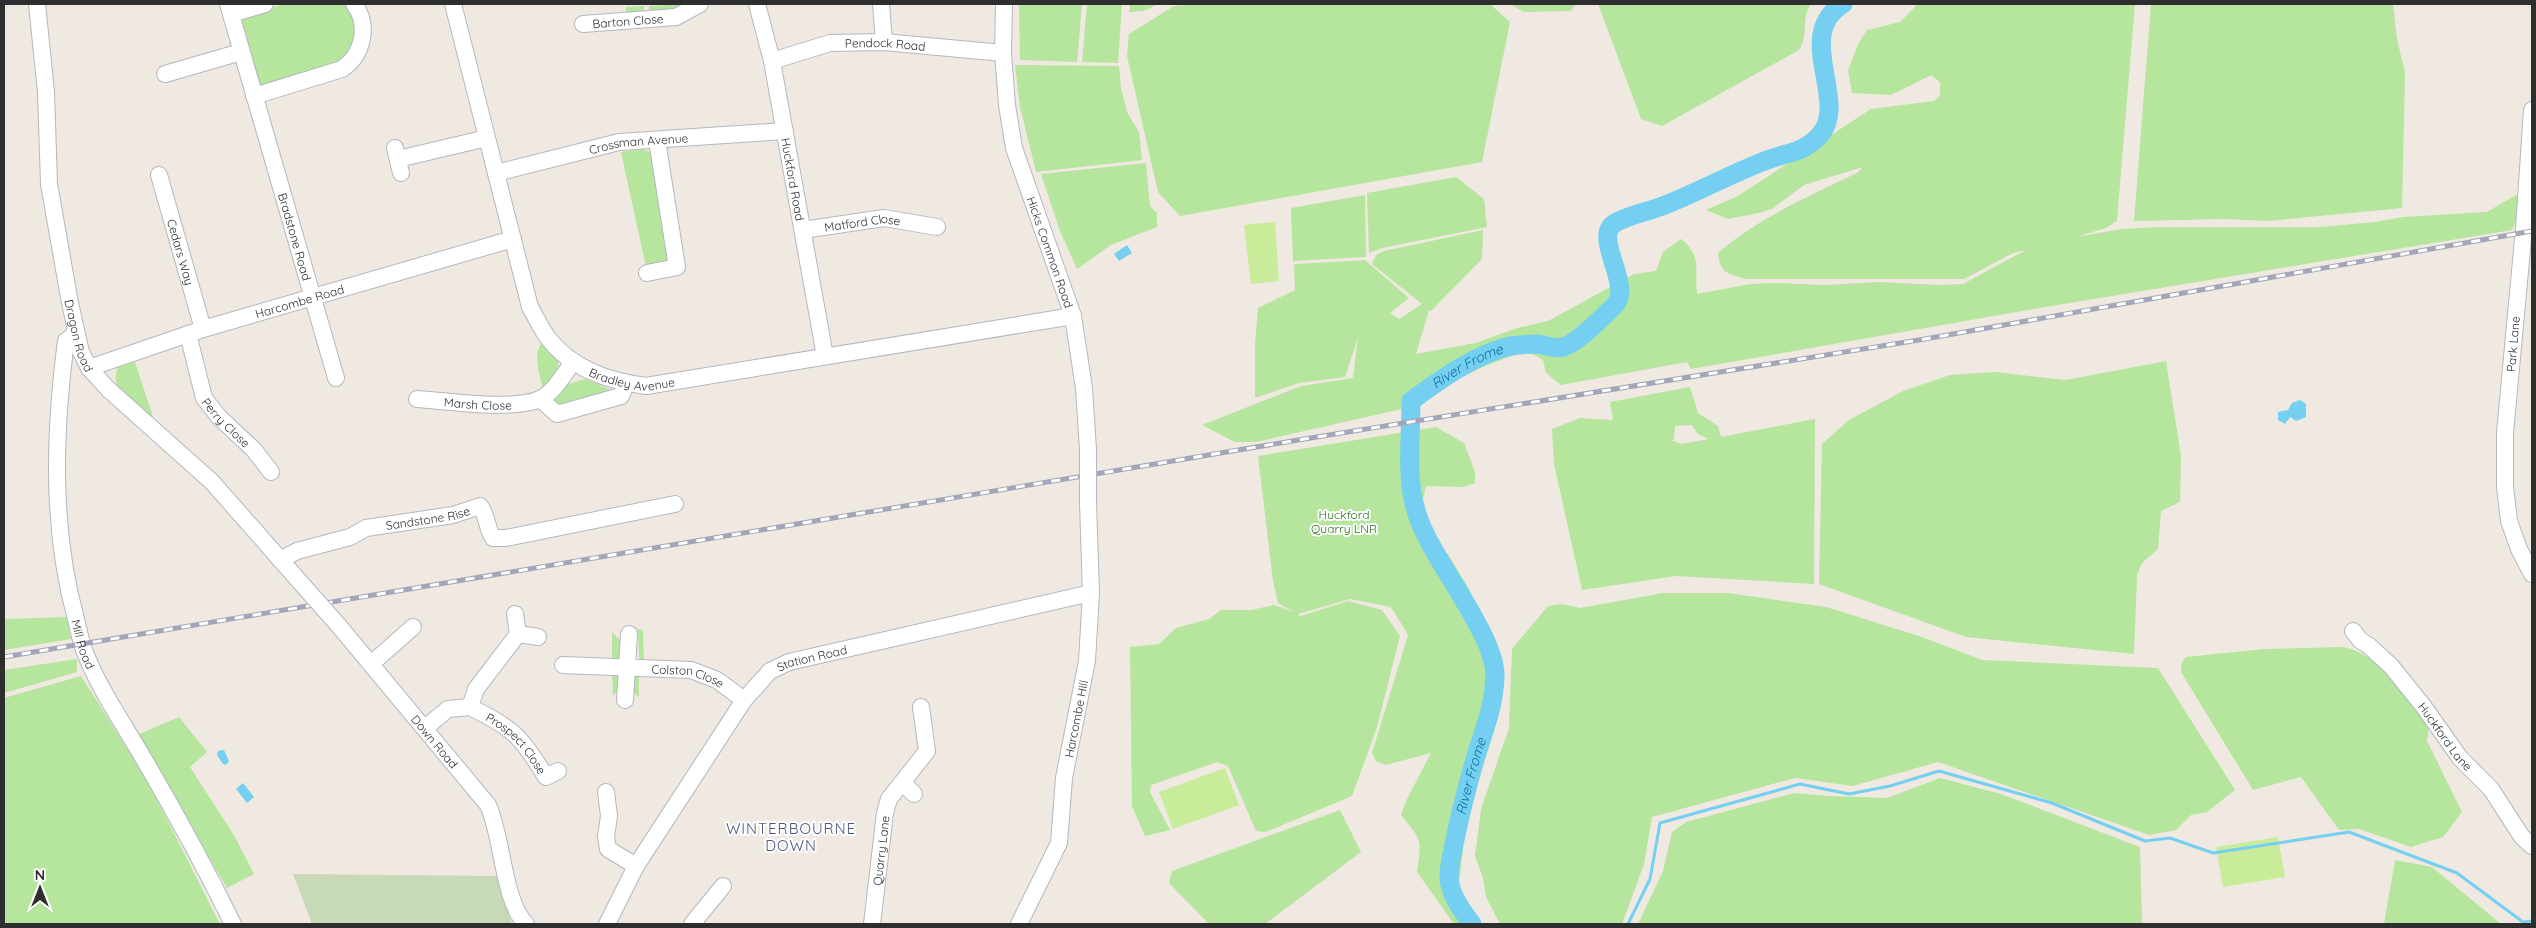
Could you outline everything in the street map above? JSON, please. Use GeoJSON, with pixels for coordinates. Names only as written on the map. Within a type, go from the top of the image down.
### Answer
{"type":"FeatureCollection","features":[{"type":"Feature","properties":{"kind":"street","name":"Dragon Road"},"geometry":{"type":"LineString","coordinates":[[37,4],[46,92],[49,184],[81,352],[89,368],[108,389],[212,482],[300,582]]}},
{"type":"Feature","properties":{"kind":"street","name":"Bradstone Road"},"geometry":{"type":"LineString","coordinates":[[265,4],[229,9],[336,378]]}},
{"type":"Feature","properties":{"kind":"street"},"geometry":{"type":"LineString","coordinates":[[254,96],[342,69],[352,62],[360,48],[363,32],[362,19],[354,4]]}},
{"type":"Feature","properties":{"kind":"street","name":"Bradley Avenue"},"geometry":{"type":"LineString","coordinates":[[453,4],[530,307],[548,338],[573,362],[599,376],[646,386],[1073,316]]}},
{"type":"Feature","properties":{"kind":"street","name":"Barton Close"},"geometry":{"type":"LineString","coordinates":[[582,24],[676,16],[700,4]]}},
{"type":"Feature","properties":{"kind":"street","name":"Huckford Road"},"geometry":{"type":"LineString","coordinates":[[757,4],[772,61],[825,356]]}},
{"type":"Feature","properties":{"kind":"street"},"geometry":{"type":"LineString","coordinates":[[881,4],[884,42]]}},
{"type":"Feature","properties":{"kind":"street","name":"Hicks Common Road"},"geometry":{"type":"LineString","coordinates":[[1004,4],[1003,53],[1007,105],[1014,148],[1073,316],[1084,388],[1088,450],[1088,503]]}},
{"type":"Feature","properties":{"kind":"street","name":"Pendock Road"},"geometry":{"type":"LineString","coordinates":[[772,61],[830,43],[884,42],[1003,53]]}},
{"type":"Feature","properties":{"kind":"street"},"geometry":{"type":"LineString","coordinates":[[165,74],[241,52]]}},
{"type":"Feature","properties":{"kind":"street","name":"Park Lane"},"geometry":{"type":"LineString","coordinates":[[2532,110],[2524,228],[2505,433],[2505,487],[2509,521],[2519,549],[2532,574]]}},
{"type":"Feature","properties":{"kind":"street","name":"Crossman Avenue"},"geometry":{"type":"LineString","coordinates":[[496,173],[619,142],[785,131]]}},
{"type":"Feature","properties":{"kind":"street"},"geometry":{"type":"LineString","coordinates":[[398,160],[487,138]]}},
{"type":"Feature","properties":{"kind":"street"},"geometry":{"type":"LineString","coordinates":[[647,273],[677,267],[657,140]]}},
{"type":"Feature","properties":{"kind":"street","name":"Cedars Way"},"geometry":{"type":"LineString","coordinates":[[159,175],[195,332]]}},
{"type":"Feature","properties":{"kind":"street","name":"Matford Close"},"geometry":{"type":"LineString","coordinates":[[803,230],[884,218],[927,229]]}},
{"type":"Feature","properties":{"kind":"street","name":"Harcombe Road"},"geometry":{"type":"LineString","coordinates":[[89,368],[195,332],[512,239]]}},
{"type":"Feature","properties":{"kind":"street","name":"Perry Close"},"geometry":{"type":"LineString","coordinates":[[195,332],[204,398],[219,416],[254,450],[271,472]]}},
{"type":"Feature","properties":{"kind":"street","name":"Mill Road"},"geometry":{"type":"LineString","coordinates":[[76,333],[66,341],[61,379],[56,456],[61,546],[71,601],[86,654],[102,688],[146,763],[233,924]]}},
{"type":"Feature","properties":{"kind":"street"},"geometry":{"type":"LineString","coordinates":[[573,362],[554,388],[540,399],[557,414],[620,396],[627,383]]}},
{"type":"Feature","properties":{"kind":"street","name":"Marsh Close"},"geometry":{"type":"LineString","coordinates":[[417,399],[511,405],[540,399]]}},
{"type":"Feature","properties":{"kind":"street","name":"Harcombe Hill"},"geometry":{"type":"LineString","coordinates":[[1019,924],[1059,843],[1064,778],[1087,661],[1091,592],[1088,503]]}},
{"type":"Feature","properties":{"kind":"street","name":"Sandstone Rise"},"geometry":{"type":"LineString","coordinates":[[280,560],[298,551],[350,537],[366,528],[453,515],[480,506],[487,515],[488,530],[493,538],[499,538],[675,504]]}},
{"type":"Feature","properties":{"kind":"street","name":"Down Road"},"geometry":{"type":"LineString","coordinates":[[300,582],[426,728],[488,805],[495,820],[516,910],[526,924]]}},
{"type":"Feature","properties":{"kind":"street","name":"Station Road"},"geometry":{"type":"LineString","coordinates":[[607,924],[636,866],[744,700],[770,671],[789,662],[1091,592]]}},
{"type":"Feature","properties":{"kind":"street"},"geometry":{"type":"LineString","coordinates":[[515,614],[518,634],[538,637]]}},
{"type":"Feature","properties":{"kind":"street"},"geometry":{"type":"LineString","coordinates":[[371,664],[413,627]]}},
{"type":"Feature","properties":{"kind":"street","name":"Huckford Lane"},"geometry":{"type":"LineString","coordinates":[[2353,631],[2361,641],[2391,666],[2424,706],[2460,758],[2491,789],[2522,837],[2532,846]]}},
{"type":"Feature","properties":{"kind":"street","name":"Prospect Close"},"geometry":{"type":"LineString","coordinates":[[470,706],[476,689],[518,634]]}},
{"type":"Feature","properties":{"kind":"street"},"geometry":{"type":"LineString","coordinates":[[625,700],[629,634]]}},
{"type":"Feature","properties":{"kind":"street","name":"Colston Close"},"geometry":{"type":"LineString","coordinates":[[563,665],[691,670],[717,680],[744,700]]}},
{"type":"Feature","properties":{"kind":"street","name":"Prospect Close"},"geometry":{"type":"LineString","coordinates":[[426,728],[448,709],[470,706],[504,724],[526,744],[546,777],[558,771]]}},
{"type":"Feature","properties":{"kind":"street","name":"Quarry Lane"},"geometry":{"type":"LineString","coordinates":[[872,924],[885,813],[889,799],[909,788],[927,751],[921,707]]}},
{"type":"Feature","properties":{"kind":"street"},"geometry":{"type":"LineString","coordinates":[[606,792],[603,816],[608,849],[636,866]]}},
{"type":"Feature","properties":{"kind":"street"},"geometry":{"type":"LineString","coordinates":[[692,924],[722,886]]}},
{"type":"Feature","properties":{"kind":"green space"},"geometry":{"type":"Polygon","coordinates":[[[284,4],[345,4],[351,8],[357,21],[355,46],[339,64],[259,86],[240,19],[244,15],[284,4]]]}},
{"type":"Feature","properties":{"kind":"green space"},"geometry":{"type":"Polygon","coordinates":[[[683,4],[685,6],[674,13],[649,14],[649,6],[683,4]]]}},
{"type":"Feature","properties":{"kind":"green space"},"geometry":{"type":"Polygon","coordinates":[[[1019,4],[1082,4],[1077,62],[1020,60],[1019,4]]]}},
{"type":"Feature","properties":{"kind":"green space"},"geometry":{"type":"Polygon","coordinates":[[[1087,4],[1122,4],[1118,63],[1082,62],[1087,4]]]}},
{"type":"Feature","properties":{"kind":"green space"},"geometry":{"type":"Polygon","coordinates":[[[1130,4],[1158,4],[1144,11],[1129,12],[1130,4]]]}},
{"type":"Feature","properties":{"kind":"green space"},"geometry":{"type":"Polygon","coordinates":[[[1198,4],[1490,4],[1510,22],[1482,162],[1180,216],[1158,192],[1127,56],[1129,34],[1174,6],[1198,4]]]}},
{"type":"Feature","properties":{"kind":"green space"},"geometry":{"type":"Polygon","coordinates":[[[1510,4],[1576,4],[1571,11],[1524,12],[1510,4]]]}},
{"type":"Feature","properties":{"kind":"green space"},"geometry":{"type":"Polygon","coordinates":[[[1598,4],[1811,4],[1806,15],[1804,38],[1799,50],[1662,126],[1641,119],[1598,4]]]}},
{"type":"Feature","properties":{"kind":"green space"},"geometry":{"type":"Polygon","coordinates":[[[1918,4],[2135,4],[2117,221],[2106,228],[2075,237],[2122,229],[2162,227],[2321,227],[2375,222],[2403,217],[2487,212],[2514,196],[2522,194],[2521,210],[2512,230],[2045,307],[1691,369],[1687,362],[1561,385],[1546,373],[1543,360],[1530,353],[1519,354],[1472,372],[1428,398],[1420,405],[1256,442],[1235,442],[1202,425],[1301,386],[1353,378],[1358,337],[1345,377],[1299,383],[1255,398],[1255,345],[1258,308],[1295,290],[1294,264],[1365,260],[1409,298],[1390,313],[1399,319],[1422,304],[1372,264],[1376,255],[1384,251],[1483,230],[1482,259],[1431,311],[1429,310],[1416,354],[1476,343],[1517,328],[1548,321],[1634,274],[1656,271],[1663,252],[1681,239],[1688,245],[1695,258],[1697,294],[1750,284],[1824,285],[1878,282],[1940,285],[1963,284],[2026,250],[2013,253],[1964,279],[1747,279],[1726,272],[1721,265],[1718,253],[1734,240],[1785,208],[1857,173],[1863,167],[1804,185],[1772,209],[1759,213],[1728,219],[1706,210],[1738,196],[1871,109],[1934,101],[1940,95],[1940,82],[1931,75],[1891,95],[1852,93],[1848,70],[1859,42],[1867,30],[1900,22],[1918,4]]]}},
{"type":"Feature","properties":{"kind":"green space"},"geometry":{"type":"Polygon","coordinates":[[[2151,4],[2393,4],[2397,39],[2405,73],[2402,208],[2269,221],[2224,219],[2134,221],[2151,4]]]}},
{"type":"Feature","properties":{"kind":"green space"},"geometry":{"type":"Polygon","coordinates":[[[644,6],[644,15],[626,16],[626,7],[644,6]]]}},
{"type":"Feature","properties":{"kind":"green space"},"geometry":{"type":"Polygon","coordinates":[[[1015,65],[1119,66],[1121,89],[1128,114],[1139,132],[1142,160],[1036,172],[1020,107],[1015,65]]]}},
{"type":"Feature","properties":{"kind":"green space"},"geometry":{"type":"Polygon","coordinates":[[[644,149],[651,153],[668,262],[646,267],[621,152],[644,149]]]}},
{"type":"Feature","properties":{"kind":"green space"},"geometry":{"type":"Polygon","coordinates":[[[1146,163],[1150,206],[1157,213],[1157,227],[1111,245],[1077,269],[1060,231],[1041,174],[1146,163]]]}},
{"type":"Feature","properties":{"kind":"green space"},"geometry":{"type":"Polygon","coordinates":[[[1456,177],[1484,199],[1487,227],[1382,248],[1369,253],[1367,193],[1456,177]]]}},
{"type":"Feature","properties":{"kind":"green space"},"geometry":{"type":"Polygon","coordinates":[[[1365,195],[1366,257],[1293,261],[1291,208],[1365,195]]]}},
{"type":"Feature","properties":{"kind":"green space"},"geometry":{"type":"Polygon","coordinates":[[[1275,222],[1279,281],[1251,284],[1244,225],[1275,222]]]}},
{"type":"Feature","properties":{"kind":"green space"},"geometry":{"type":"Polygon","coordinates":[[[541,343],[558,358],[558,368],[555,376],[543,390],[537,361],[541,343]]]}},
{"type":"Feature","properties":{"kind":"green space"},"geometry":{"type":"Polygon","coordinates":[[[2166,361],[2181,456],[2180,502],[2161,511],[2158,549],[2142,563],[2137,575],[2134,654],[1966,637],[1819,584],[1822,444],[1849,420],[1903,391],[1950,375],[1995,372],[2066,380],[2166,361]]]}},
{"type":"Feature","properties":{"kind":"green space"},"geometry":{"type":"Polygon","coordinates":[[[135,362],[154,420],[126,398],[117,384],[118,367],[135,362]]]}},
{"type":"Feature","properties":{"kind":"green space"},"geometry":{"type":"Polygon","coordinates":[[[585,379],[616,392],[564,409],[550,404],[568,384],[585,379]]]}},
{"type":"Feature","properties":{"kind":"green space"},"geometry":{"type":"Polygon","coordinates":[[[1690,387],[1698,413],[1718,426],[1721,437],[1815,419],[1814,584],[1676,576],[1582,590],[1554,464],[1552,429],[1580,418],[1613,420],[1610,402],[1690,387]],[[1692,425],[1675,426],[1674,439],[1672,441],[1682,444],[1709,439],[1698,434],[1692,425]]]}},
{"type":"Feature","properties":{"kind":"green space","name":"Huckford Quarry LNR"},"geometry":{"type":"Polygon","coordinates":[[[1436,427],[1464,443],[1475,472],[1475,483],[1463,487],[1426,486],[1423,500],[1437,547],[1448,554],[1485,619],[1503,669],[1502,696],[1491,740],[1466,822],[1459,885],[1472,919],[1476,924],[1454,924],[1417,872],[1420,853],[1419,841],[1401,815],[1406,801],[1431,753],[1386,765],[1376,761],[1372,753],[1408,635],[1391,607],[1350,599],[1298,614],[1301,616],[1348,601],[1382,610],[1400,636],[1377,727],[1352,796],[1266,832],[1256,831],[1228,766],[1217,762],[1151,785],[1150,792],[1170,830],[1145,836],[1132,806],[1130,647],[1159,644],[1176,628],[1209,619],[1221,610],[1251,610],[1274,605],[1293,612],[1278,603],[1273,581],[1258,456],[1436,427]]]}},
{"type":"Feature","properties":{"kind":"green space"},"geometry":{"type":"Polygon","coordinates":[[[1663,593],[1728,593],[1826,607],[1922,637],[1982,660],[2158,668],[2235,790],[2207,812],[2191,815],[2176,830],[2149,835],[1938,762],[1853,786],[1795,778],[1652,817],[1644,864],[1622,924],[1500,924],[1486,897],[1483,878],[1475,856],[1481,809],[1509,728],[1512,649],[1548,606],[1562,604],[1580,608],[1663,593]]]}},
{"type":"Feature","properties":{"kind":"green space"},"geometry":{"type":"Polygon","coordinates":[[[67,617],[71,639],[4,650],[4,619],[67,617]]]}},
{"type":"Feature","properties":{"kind":"green space"},"geometry":{"type":"Polygon","coordinates":[[[638,629],[643,630],[644,663],[639,658],[638,629]]]}},
{"type":"Feature","properties":{"kind":"green space"},"geometry":{"type":"Polygon","coordinates":[[[612,632],[621,641],[621,657],[617,661],[612,662],[612,632]]]}},
{"type":"Feature","properties":{"kind":"green space"},"geometry":{"type":"Polygon","coordinates":[[[2341,647],[2355,650],[2368,657],[2392,678],[2429,728],[2427,741],[2462,812],[2443,837],[2411,847],[2359,829],[2339,830],[2301,777],[2253,790],[2181,672],[2182,662],[2186,657],[2264,649],[2341,647]]]}},
{"type":"Feature","properties":{"kind":"green space"},"geometry":{"type":"Polygon","coordinates":[[[77,659],[77,672],[4,693],[4,670],[77,659]]]}},
{"type":"Feature","properties":{"kind":"green space"},"geometry":{"type":"Polygon","coordinates":[[[612,670],[621,675],[620,688],[613,696],[612,670]]]}},
{"type":"Feature","properties":{"kind":"green space"},"geometry":{"type":"Polygon","coordinates":[[[639,674],[639,697],[631,691],[631,681],[639,674]]]}},
{"type":"Feature","properties":{"kind":"green space"},"geometry":{"type":"Polygon","coordinates":[[[81,676],[146,778],[220,924],[4,924],[4,698],[81,676]]]}},
{"type":"Feature","properties":{"kind":"green space"},"geometry":{"type":"Polygon","coordinates":[[[179,717],[207,752],[190,767],[235,837],[254,874],[227,888],[137,735],[179,717]]]}},
{"type":"Feature","properties":{"kind":"green space"},"geometry":{"type":"Polygon","coordinates":[[[1225,768],[1239,805],[1173,829],[1159,792],[1225,768]]]}},
{"type":"Feature","properties":{"kind":"green space"},"geometry":{"type":"Polygon","coordinates":[[[1940,778],[2001,794],[2140,847],[2142,924],[1638,924],[1663,871],[1672,832],[1686,822],[1794,793],[1887,798],[1940,778]]]}},
{"type":"Feature","properties":{"kind":"green space"},"geometry":{"type":"Polygon","coordinates":[[[1340,810],[1361,852],[1265,924],[1209,924],[1169,883],[1172,871],[1340,810]]]}},
{"type":"Feature","properties":{"kind":"green space"},"geometry":{"type":"Polygon","coordinates":[[[2278,837],[2285,877],[2223,887],[2216,847],[2278,837]]]}},
{"type":"Feature","properties":{"kind":"green space"},"geometry":{"type":"Polygon","coordinates":[[[2395,860],[2432,867],[2501,924],[2384,924],[2395,860]]]}},
{"type":"Feature","properties":{"kind":"green space"},"geometry":{"type":"Polygon","coordinates":[[[293,874],[498,876],[512,924],[312,924],[293,874]]]}},
{"type":"Feature","properties":{"kind":"water"},"geometry":{"type":"Polygon","coordinates":[[[1127,245],[1132,253],[1119,261],[1114,254],[1127,245]]]}},
{"type":"Feature","properties":{"kind":"water"},"geometry":{"type":"Polygon","coordinates":[[[2300,400],[2306,404],[2306,417],[2296,421],[2290,417],[2285,424],[2278,420],[2278,412],[2288,410],[2292,403],[2300,400]]]}},
{"type":"Feature","properties":{"kind":"water"},"geometry":{"type":"Polygon","coordinates":[[[224,750],[229,761],[226,765],[223,764],[217,755],[218,751],[224,750]]]}},
{"type":"Feature","properties":{"kind":"water"},"geometry":{"type":"Polygon","coordinates":[[[243,783],[254,797],[247,803],[236,789],[243,783]]]}},
{"type":"Feature","properties":{"kind":"waterway","name":"River Frome"},"geometry":{"type":"LineString","coordinates":[[1472,924],[1454,896],[1449,880],[1449,870],[1466,791],[1491,708],[1495,676],[1493,659],[1485,640],[1436,555],[1418,517],[1411,489],[1410,474],[1411,401],[1458,369],[1497,350],[1510,346],[1534,344],[1559,348],[1573,342],[1595,324],[1619,299],[1620,288],[1608,239],[1609,230],[1615,223],[1677,200],[1770,159],[1799,150],[1806,147],[1819,136],[1827,122],[1829,106],[1821,51],[1822,33],[1829,17],[1843,4]]}},
{"type":"Feature","properties":{"kind":"waterway"},"geometry":{"type":"LineString","coordinates":[[1628,924],[1650,879],[1660,823],[1800,784],[1849,794],[1890,786],[1939,771],[2052,803],[2145,841],[2170,838],[2213,853],[2349,832],[2457,873],[2523,922],[2532,921]]}},
{"type":"Feature","properties":{"kind":"railway"},"geometry":{"type":"LineString","coordinates":[[4,657],[1292,441],[1925,339],[2532,231]]}},
{"type":"Feature","properties":{"kind":"district","name":"WINTERBOURNE DOWN"},"geometry":{"type":"Point","coordinates":[791,836]}}]}
